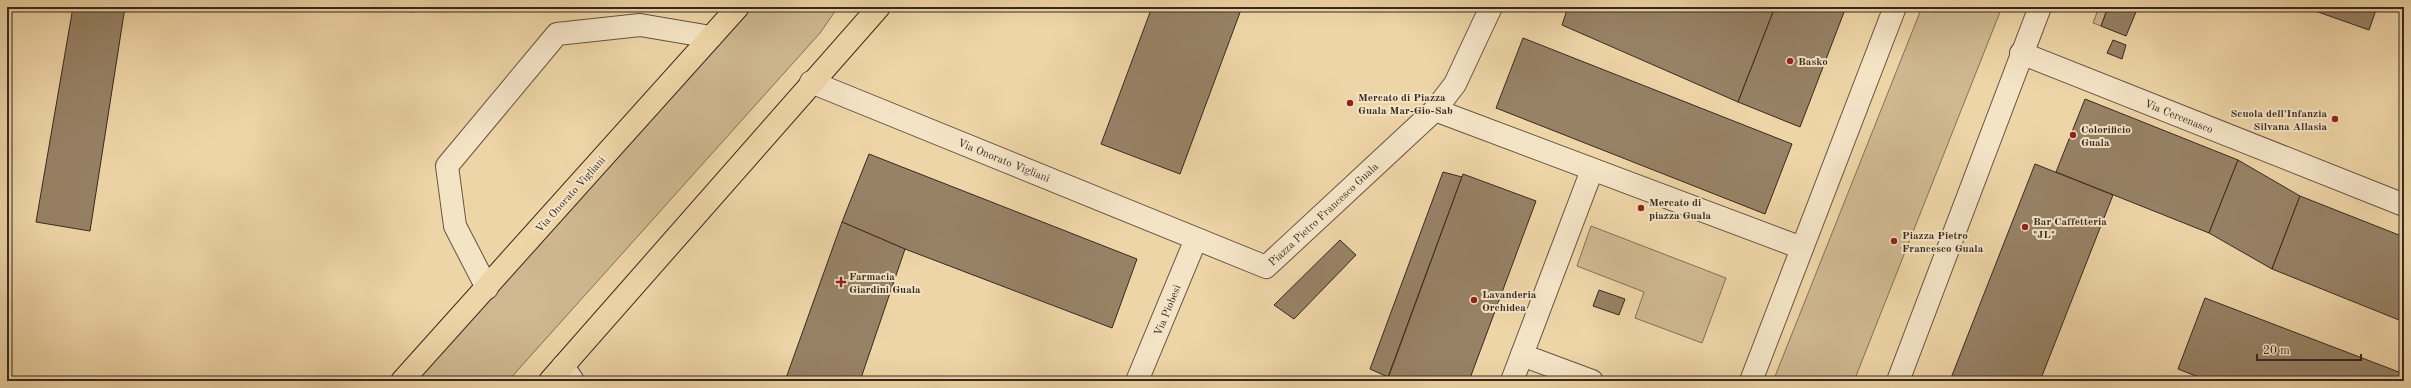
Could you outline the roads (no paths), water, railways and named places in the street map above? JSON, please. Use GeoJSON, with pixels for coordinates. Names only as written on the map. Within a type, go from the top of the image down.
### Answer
{"type":"FeatureCollection","features":[{"type":"Feature","properties":{"kind":"main road","name":"Via Onorato Vigliani"},"geometry":{"type":"LineString","coordinates":[[402,381],[738,7]]}},
{"type":"Feature","properties":{"kind":"main road"},"geometry":{"type":"LineString","coordinates":[[562,376],[812,82],[879,7]]}},
{"type":"Feature","properties":{"kind":"street","name":"Piazza Pietro Francesco Guala"},"geometry":{"type":"LineString","coordinates":[[1196,238],[1266,267],[1435,110],[1455,84],[1491,7]]}},
{"type":"Feature","properties":{"kind":"street"},"geometry":{"type":"LineString","coordinates":[[1751,381],[1895,7]]}},
{"type":"Feature","properties":{"kind":"street"},"geometry":{"type":"LineString","coordinates":[[1898,381],[2040,7]]}},
{"type":"Feature","properties":{"kind":"street"},"geometry":{"type":"LineString","coordinates":[[486,288],[455,226],[447,166],[557,34],[640,25],[711,37]]}},
{"type":"Feature","properties":{"kind":"street","name":"Via Cercenasco"},"geometry":{"type":"LineString","coordinates":[[2022,53],[2404,205]]}},
{"type":"Feature","properties":{"kind":"street","name":"Via Onorato Vigliani"},"geometry":{"type":"LineString","coordinates":[[812,82],[1196,238]]}},
{"type":"Feature","properties":{"kind":"street"},"geometry":{"type":"LineString","coordinates":[[1435,110],[1802,248]]}},
{"type":"Feature","properties":{"kind":"street"},"geometry":{"type":"LineString","coordinates":[[1512,381],[1592,170]]}},
{"type":"Feature","properties":{"kind":"street","name":"Via Piobesi"},"geometry":{"type":"LineString","coordinates":[[1137,381],[1196,238]]}},
{"type":"Feature","properties":{"kind":"street"},"geometry":{"type":"LineString","coordinates":[[1522,356],[1592,381]]}},
{"type":"Feature","properties":{"kind":"place","name":"Basko"},"geometry":{"type":"Point","coordinates":[1790,61]}},
{"type":"Feature","properties":{"kind":"place","name":"Mercato di Piazza Guala Mar-Gio-Sab"},"geometry":{"type":"Point","coordinates":[1350,103]}},
{"type":"Feature","properties":{"kind":"place","name":"Scuola dell'Infanzia Silvana Allasia"},"geometry":{"type":"Point","coordinates":[2335,119]}},
{"type":"Feature","properties":{"kind":"place","name":"Colorificio Guala"},"geometry":{"type":"Point","coordinates":[2073,135]}},
{"type":"Feature","properties":{"kind":"place","name":"Mercato di piazza Guala"},"geometry":{"type":"Point","coordinates":[1641,208]}},
{"type":"Feature","properties":{"kind":"place","name":"Bar Caffetteria \"JL\""},"geometry":{"type":"Point","coordinates":[2025,227]}},
{"type":"Feature","properties":{"kind":"place","name":"Piazza Pietro Francesco Guala"},"geometry":{"type":"Point","coordinates":[1894,241]}},
{"type":"Feature","properties":{"kind":"place","name":"Farmacia Giardini Guala"},"geometry":{"type":"Point","coordinates":[841,282]}},
{"type":"Feature","properties":{"kind":"place","name":"Lavanderia Orchidea"},"geometry":{"type":"Point","coordinates":[1474,300]}}]}
